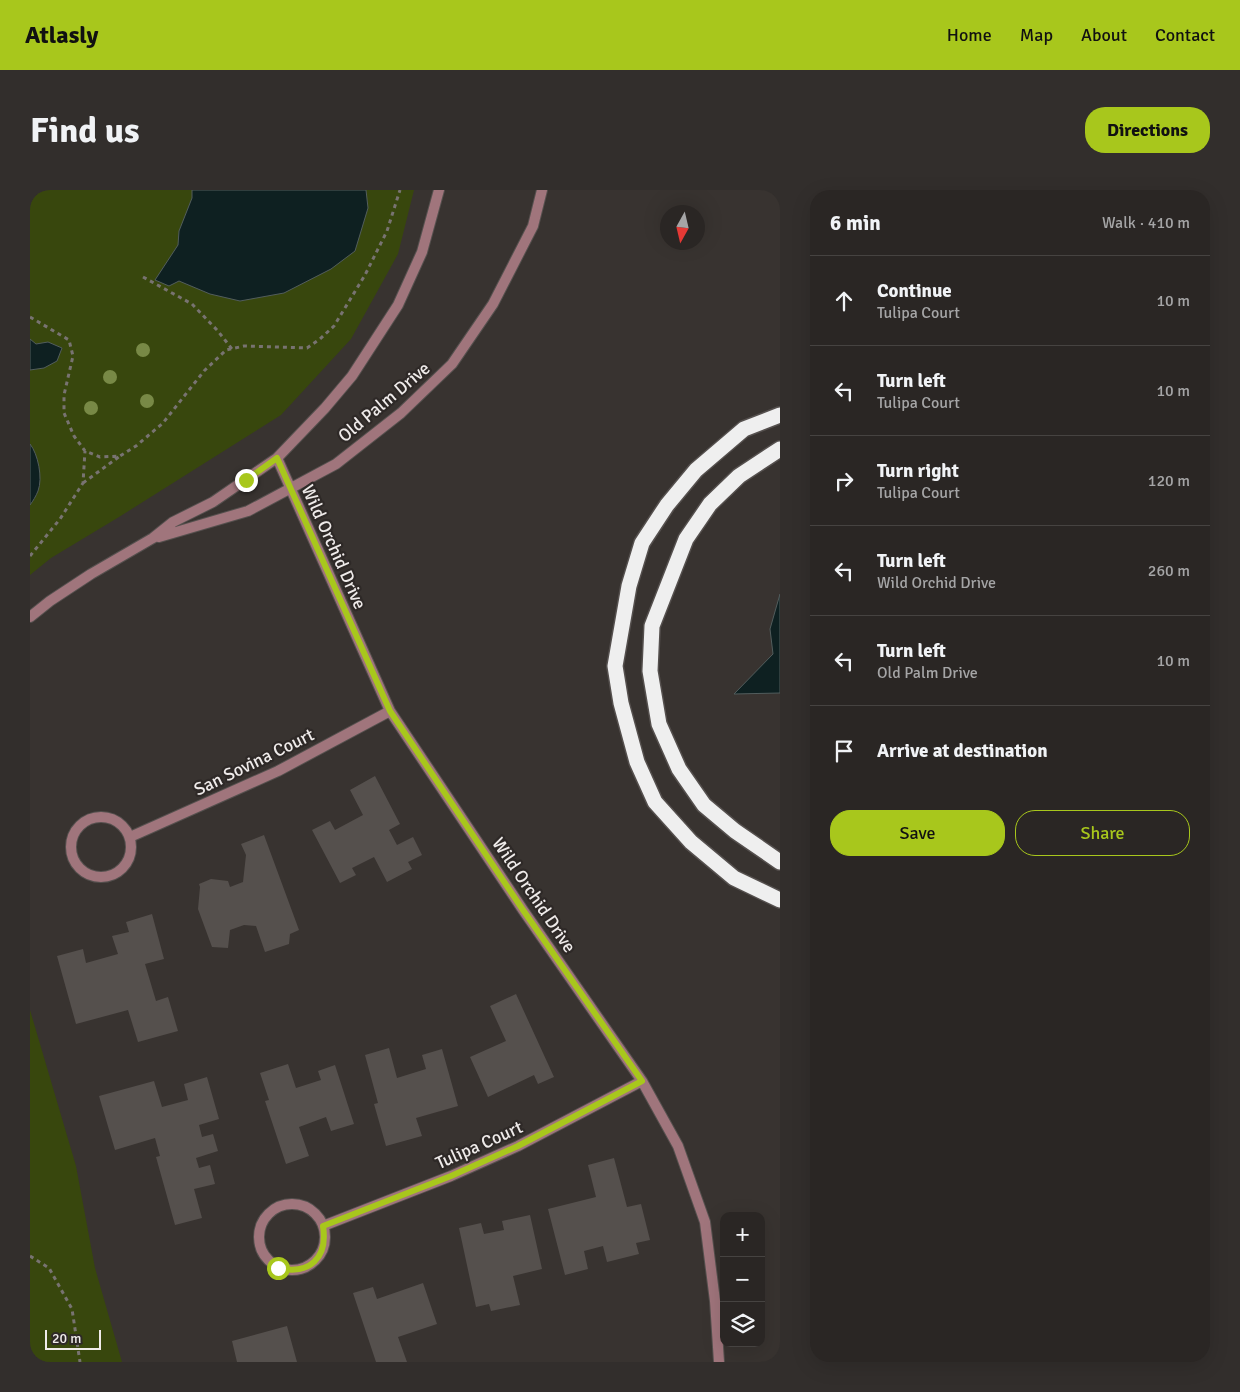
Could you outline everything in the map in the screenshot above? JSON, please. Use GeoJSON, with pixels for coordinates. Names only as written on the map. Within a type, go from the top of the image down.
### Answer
{"type":"FeatureCollection","features":[{"type":"Feature","properties":{"kind":"highway"},"geometry":{"type":"LineString","coordinates":[[780,415],[744,430],[696,470],[667,505],[642,543],[628,586],[615,666],[621,704],[637,762],[655,802],[691,842],[734,878],[780,900]]}},
{"type":"Feature","properties":{"kind":"highway"},"geometry":{"type":"LineString","coordinates":[[780,449],[739,476],[710,504],[686,539],[652,626],[650,671],[659,724],[679,769],[704,805],[735,831],[780,862]]}},
{"type":"Feature","properties":{"kind":"street","name":"Old Palm Drive"},"geometry":{"type":"LineString","coordinates":[[30,618],[50,601],[91,574],[153,538],[173,522],[212,502],[277,458],[352,376],[398,305],[422,252],[439,190]]}},
{"type":"Feature","properties":{"kind":"street","name":"Old Palm Drive"},"geometry":{"type":"LineString","coordinates":[[153,538],[248,511],[336,464],[402,413],[452,364],[493,304],[533,226],[542,190]]}},
{"type":"Feature","properties":{"kind":"street","name":"Wild Orchid Drive"},"geometry":{"type":"LineString","coordinates":[[277,458],[390,711],[523,910],[642,1081],[678,1146],[705,1222],[715,1301],[719,1362]]}},
{"type":"Feature","properties":{"kind":"street","name":"San Sovina Court"},"geometry":{"type":"LineString","coordinates":[[130,837],[278,771],[390,711]]}},
{"type":"Feature","properties":{"kind":"street"},"geometry":{"type":"LineString","coordinates":[[102,816],[114,819],[123,826],[130,837],[131,848],[128,860],[121,869],[111,875],[99,877],[88,874],[78,867],[72,857],[70,845],[74,834],[81,824],[90,818],[102,816]]}},
{"type":"Feature","properties":{"kind":"street","name":"Tulipa Court"},"geometry":{"type":"LineString","coordinates":[[323,1226],[451,1176],[518,1146],[642,1081]]}},
{"type":"Feature","properties":{"kind":"street"},"geometry":{"type":"LineString","coordinates":[[293,1204],[306,1207],[316,1214],[323,1226],[325,1239],[322,1251],[315,1262],[304,1269],[290,1271],[278,1268],[267,1260],[260,1249],[258,1236],[261,1223],[269,1213],[280,1206],[293,1204]]}},
{"type":"Feature","properties":{"kind":"path"},"geometry":{"type":"LineString","coordinates":[[30,556],[60,520],[84,483],[136,446],[163,423],[204,371],[226,350],[244,346],[307,348],[334,326],[365,275],[387,232],[400,190]]}},
{"type":"Feature","properties":{"kind":"path"},"geometry":{"type":"LineString","coordinates":[[143,277],[192,304],[232,349]]}},
{"type":"Feature","properties":{"kind":"path"},"geometry":{"type":"LineString","coordinates":[[30,317],[69,340],[74,356],[64,395],[64,413],[74,436],[85,451],[100,457],[120,456]]}},
{"type":"Feature","properties":{"kind":"path"},"geometry":{"type":"LineString","coordinates":[[84,483],[85,451]]}},
{"type":"Feature","properties":{"kind":"path"},"geometry":{"type":"LineString","coordinates":[[30,1256],[49,1268],[72,1309],[80,1362]]}},
{"type":"Feature","properties":{"kind":"green space"},"geometry":{"type":"Polygon","coordinates":[[[30,190],[414,190],[398,254],[351,339],[281,415],[51,558],[30,575],[30,190]]]}},
{"type":"Feature","properties":{"kind":"green space"},"geometry":{"type":"Polygon","coordinates":[[[30,1010],[76,1166],[95,1268],[122,1362],[30,1362],[30,1010]]]}},
{"type":"Feature","properties":{"kind":"shaded area"},"geometry":{"type":"Polygon","coordinates":[[[192,190],[366,190],[368,208],[355,251],[331,269],[284,293],[240,301],[210,294],[179,281],[169,286],[155,280],[178,245],[179,231],[192,198],[192,190]]]}},
{"type":"Feature","properties":{"kind":"shaded area"},"geometry":{"type":"Polygon","coordinates":[[[30,339],[36,344],[48,342],[62,348],[57,361],[44,368],[30,370],[30,339]]]}},
{"type":"Feature","properties":{"kind":"shaded area"},"geometry":{"type":"Polygon","coordinates":[[[30,444],[37,460],[40,480],[38,491],[30,505],[30,444]]]}},
{"type":"Feature","properties":{"kind":"shaded area"},"geometry":{"type":"Polygon","coordinates":[[[780,594],[780,693],[734,694],[773,654],[770,629],[780,594]]]}},
{"type":"Feature","properties":{"kind":"building"},"geometry":{"type":"Polygon","coordinates":[[[375,776],[400,824],[389,830],[397,845],[413,837],[422,855],[408,862],[412,869],[387,882],[374,857],[352,868],[356,875],[340,883],[312,830],[330,821],[335,830],[363,815],[350,790],[375,776]]]}},
{"type":"Feature","properties":{"kind":"building"},"geometry":{"type":"Polygon","coordinates":[[[264,835],[299,930],[290,934],[289,944],[265,952],[256,926],[244,925],[230,930],[228,948],[212,947],[198,909],[199,884],[211,879],[228,881],[230,887],[243,882],[246,855],[241,844],[264,835]]]}},
{"type":"Feature","properties":{"kind":"building"},"geometry":{"type":"Polygon","coordinates":[[[152,914],[164,959],[145,964],[156,1001],[168,997],[178,1031],[138,1042],[128,1010],[76,1024],[57,956],[83,949],[86,963],[118,954],[112,936],[129,932],[126,922],[152,914]]]}},
{"type":"Feature","properties":{"kind":"building"},"geometry":{"type":"Polygon","coordinates":[[[516,994],[554,1077],[538,1084],[534,1075],[488,1097],[470,1057],[506,1041],[490,1006],[516,994]]]}},
{"type":"Feature","properties":{"kind":"building"},"geometry":{"type":"Polygon","coordinates":[[[389,1048],[397,1078],[426,1069],[422,1055],[442,1049],[458,1106],[416,1118],[422,1136],[386,1146],[374,1104],[378,1103],[365,1055],[389,1048]]]}},
{"type":"Feature","properties":{"kind":"building"},"geometry":{"type":"Polygon","coordinates":[[[288,1064],[296,1088],[321,1080],[318,1071],[335,1065],[354,1124],[331,1131],[326,1117],[299,1127],[309,1156],[286,1164],[265,1101],[269,1100],[260,1073],[288,1064]]]}},
{"type":"Feature","properties":{"kind":"building"},"geometry":{"type":"Polygon","coordinates":[[[207,1077],[219,1119],[199,1125],[202,1137],[213,1134],[218,1151],[196,1158],[199,1168],[210,1165],[215,1184],[194,1189],[202,1218],[175,1225],[156,1157],[160,1156],[155,1138],[115,1150],[99,1096],[154,1081],[162,1107],[188,1100],[184,1084],[207,1077]]]}},
{"type":"Feature","properties":{"kind":"building"},"geometry":{"type":"Polygon","coordinates":[[[614,1158],[627,1207],[641,1204],[650,1240],[636,1243],[639,1254],[607,1262],[603,1246],[584,1251],[588,1269],[565,1275],[548,1209],[596,1197],[588,1165],[614,1158]]]}},
{"type":"Feature","properties":{"kind":"building"},"geometry":{"type":"Polygon","coordinates":[[[530,1215],[542,1269],[513,1276],[520,1305],[491,1311],[489,1304],[476,1307],[459,1228],[481,1223],[484,1234],[504,1230],[502,1221],[530,1215]]]}},
{"type":"Feature","properties":{"kind":"building"},"geometry":{"type":"Polygon","coordinates":[[[423,1283],[437,1324],[398,1337],[407,1362],[376,1362],[353,1293],[373,1287],[377,1299],[423,1283]]]}},
{"type":"Feature","properties":{"kind":"building"},"geometry":{"type":"Polygon","coordinates":[[[287,1326],[297,1362],[237,1362],[232,1341],[287,1326]]]}},
{"type":"Feature","properties":{"kind":"route"},"geometry":{"type":"LineString","coordinates":[[246,480],[277,458],[390,711],[523,910],[614,1038],[642,1081],[518,1146],[451,1176],[323,1226],[325,1239],[322,1251],[315,1262],[304,1269],[290,1271],[278,1268]]}}]}
